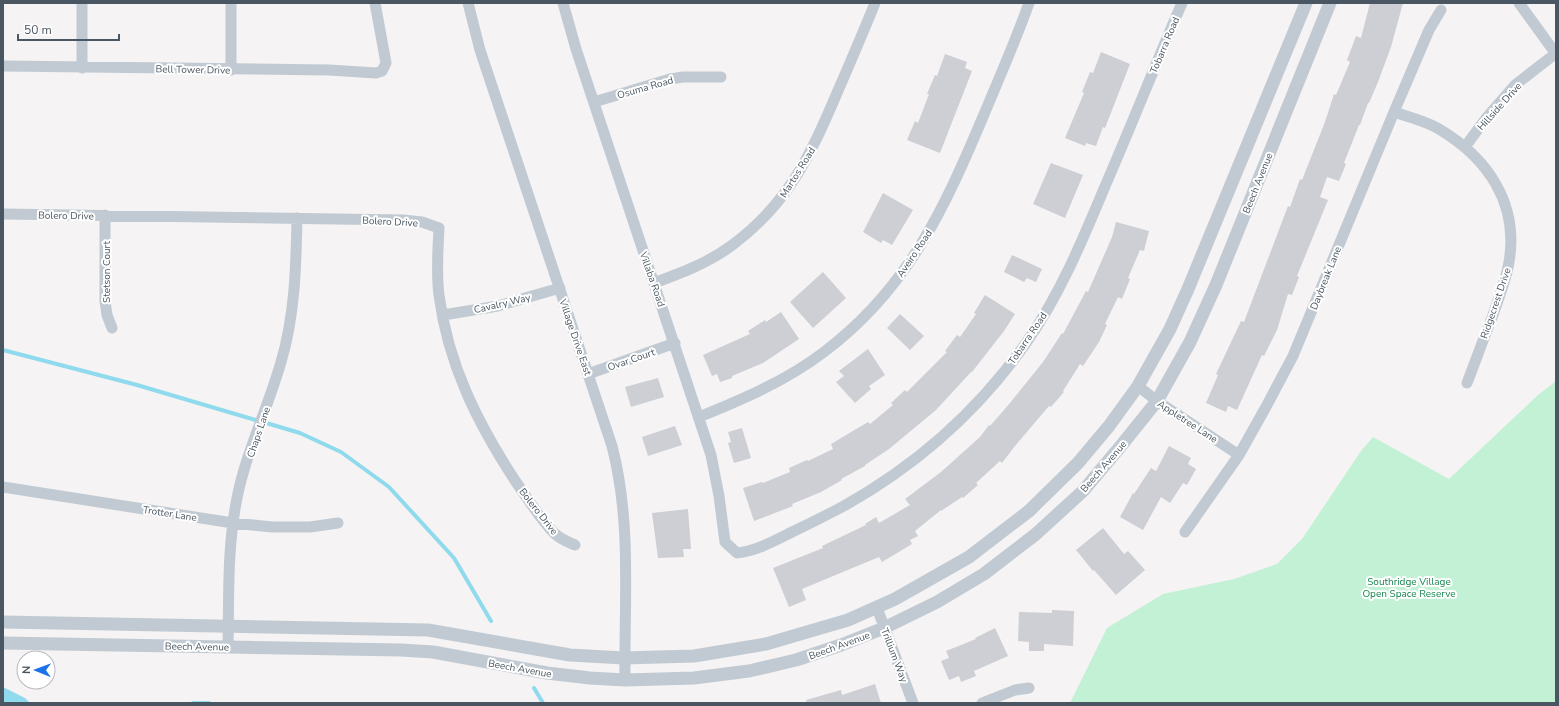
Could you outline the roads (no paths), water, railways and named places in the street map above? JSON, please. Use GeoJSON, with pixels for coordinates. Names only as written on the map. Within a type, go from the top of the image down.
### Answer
{"type":"FeatureCollection","features":[{"type":"Feature","properties":{"kind":"street"},"geometry":{"type":"LineString","coordinates":[[82,3],[82,68]]}},
{"type":"Feature","properties":{"kind":"street"},"geometry":{"type":"LineString","coordinates":[[231,3],[231,70]]}},
{"type":"Feature","properties":{"kind":"street","name":"Bell Tower Drive"},"geometry":{"type":"LineString","coordinates":[[3,66],[231,70],[329,70],[370,74],[382,72],[386,63],[375,3]]}},
{"type":"Feature","properties":{"kind":"street","name":"Village Drive East"},"geometry":{"type":"LineString","coordinates":[[468,3],[480,50],[612,446],[622,496],[626,556],[625,680]]}},
{"type":"Feature","properties":{"kind":"street","name":"Villaba Road"},"geometry":{"type":"LineString","coordinates":[[563,3],[576,49],[711,455],[719,496],[723,537],[728,547],[737,553]]}},
{"type":"Feature","properties":{"kind":"street","name":"Martos Road"},"geometry":{"type":"LineString","coordinates":[[654,283],[691,269],[730,246],[753,228],[776,204],[794,180],[814,145],[875,3]]}},
{"type":"Feature","properties":{"kind":"street","name":"Aveiro Road"},"geometry":{"type":"LineString","coordinates":[[699,416],[784,378],[818,356],[843,336],[872,309],[897,279],[919,250],[936,221],[951,190],[1010,53],[1029,3]]}},
{"type":"Feature","properties":{"kind":"street","name":"Tobarra Road"},"geometry":{"type":"LineString","coordinates":[[737,553],[755,549],[830,514],[896,473],[920,455],[963,416],[989,390],[1014,360],[1038,324],[1070,265],[1094,212],[1182,3]]}},
{"type":"Feature","properties":{"kind":"street","name":"Beech Avenue"},"geometry":{"type":"LineString","coordinates":[[3,622],[228,625],[428,630],[570,655],[624,658],[694,656],[766,644],[848,620],[877,608],[969,557],[1029,511],[1078,464],[1109,426],[1138,386],[1170,329],[1188,289],[1306,3]]}},
{"type":"Feature","properties":{"kind":"street","name":"Beech Avenue"},"geometry":{"type":"LineString","coordinates":[[3,643],[433,652],[547,673],[625,680],[694,678],[749,671],[796,660],[841,645],[884,628],[937,602],[984,574],[1036,534],[1083,491],[1156,401],[1190,342],[1216,285],[1330,3]]}},
{"type":"Feature","properties":{"kind":"street"},"geometry":{"type":"LineString","coordinates":[[1519,3],[1556,54]]}},
{"type":"Feature","properties":{"kind":"street","name":"Daybreak Lane"},"geometry":{"type":"LineString","coordinates":[[1185,532],[1239,455],[1293,356],[1429,30],[1441,10]]}},
{"type":"Feature","properties":{"kind":"street","name":"Hillside Drive"},"geometry":{"type":"LineString","coordinates":[[1465,146],[1486,117],[1515,85],[1556,54]]}},
{"type":"Feature","properties":{"kind":"street","name":"Osuma Road"},"geometry":{"type":"LineString","coordinates":[[594,102],[670,79],[683,77],[721,77]]}},
{"type":"Feature","properties":{"kind":"street","name":"Ridgecrest Drive"},"geometry":{"type":"LineString","coordinates":[[1394,112],[1438,129],[1465,146],[1485,167],[1500,192],[1510,221],[1511,243],[1509,264],[1504,283],[1467,383]]}},
{"type":"Feature","properties":{"kind":"street","name":"Bolero Drive"},"geometry":{"type":"LineString","coordinates":[[3,214],[403,220],[422,222],[439,228],[439,295],[459,375],[467,396],[492,444],[521,490],[555,534],[565,541],[575,545]]}},
{"type":"Feature","properties":{"kind":"street","name":"Stetson Court"},"geometry":{"type":"LineString","coordinates":[[105,215],[105,301],[107,315],[112,328]]}},
{"type":"Feature","properties":{"kind":"street","name":"Chaps Lane"},"geometry":{"type":"LineString","coordinates":[[228,647],[229,564],[233,523],[240,485],[281,362],[292,313],[296,263],[297,218]]}},
{"type":"Feature","properties":{"kind":"street","name":"Cavalry Way"},"geometry":{"type":"LineString","coordinates":[[443,315],[498,306],[560,288]]}},
{"type":"Feature","properties":{"kind":"street","name":"Ovar Court"},"geometry":{"type":"LineString","coordinates":[[588,374],[675,344]]}},
{"type":"Feature","properties":{"kind":"street","name":"Appletree Lane"},"geometry":{"type":"LineString","coordinates":[[1138,386],[1156,401],[1239,455]]}},
{"type":"Feature","properties":{"kind":"street","name":"Trotter Lane"},"geometry":{"type":"LineString","coordinates":[[3,487],[233,523],[288,528],[338,523]]}},
{"type":"Feature","properties":{"kind":"street","name":"Trillium Way"},"geometry":{"type":"LineString","coordinates":[[877,608],[913,703]]}},
{"type":"Feature","properties":{"kind":"street"},"geometry":{"type":"LineString","coordinates":[[982,703],[1015,690],[1029,688]]}},
{"type":"Feature","properties":{"kind":"water"},"geometry":{"type":"Polygon","coordinates":[[[3,687],[25,698],[30,703],[3,703],[3,687]]]}},
{"type":"Feature","properties":{"kind":"waterway"},"geometry":{"type":"LineString","coordinates":[[3,350],[137,385],[300,433],[341,452],[389,487],[454,558],[491,621]]}},
{"type":"Feature","properties":{"kind":"waterway"},"geometry":{"type":"LineString","coordinates":[[534,688],[543,703]]}},
{"type":"Feature","properties":{"kind":"waterway"},"geometry":{"type":"LineString","coordinates":[[193,703],[209,703]]}},
{"type":"Feature","properties":{"kind":"park label","name":"Southridge Village Open Space Reserve"},"geometry":{"type":"Point","coordinates":[1409,586]}}]}
